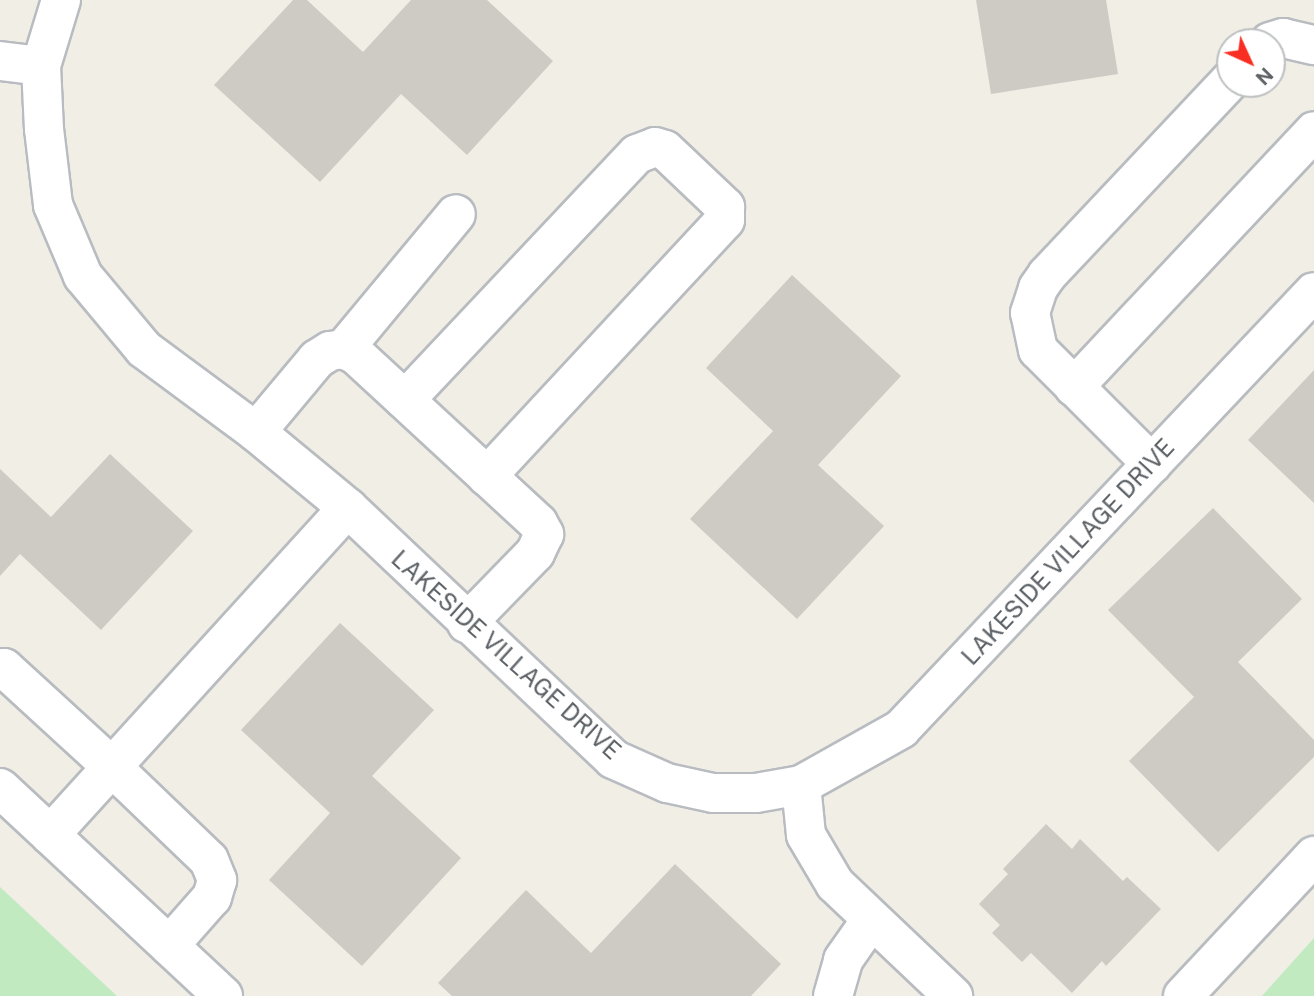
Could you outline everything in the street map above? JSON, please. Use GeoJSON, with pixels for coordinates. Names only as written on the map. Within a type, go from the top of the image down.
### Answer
{"type":"FeatureCollection","features":[{"type":"Feature","properties":{"kind":"street","name":"LAKESIDE VILLAGE DRIVE"},"geometry":{"type":"LineString","coordinates":[[61,0],[41,66],[53,205],[83,276],[144,349],[256,432],[348,508],[467,624],[613,759],[667,783],[713,793],[756,793],[801,785],[901,729],[1314,292]]}},
{"type":"Feature","properties":{"kind":"street"},"geometry":{"type":"LineString","coordinates":[[1286,39],[1314,45]]}},
{"type":"Feature","properties":{"kind":"street"},"geometry":{"type":"LineString","coordinates":[[0,61],[41,66]]}},
{"type":"Feature","properties":{"kind":"street"},"geometry":{"type":"LineString","coordinates":[[1152,464],[1038,351],[1030,313],[1038,288],[1216,96]]}},
{"type":"Feature","properties":{"kind":"street"},"geometry":{"type":"LineString","coordinates":[[1074,387],[1314,131]]}},
{"type":"Feature","properties":{"kind":"street"},"geometry":{"type":"LineString","coordinates":[[405,400],[637,154],[656,147],[665,150],[725,207],[725,220],[487,476]]}},
{"type":"Feature","properties":{"kind":"street"},"geometry":{"type":"LineString","coordinates":[[344,349],[456,214]]}},
{"type":"Feature","properties":{"kind":"street"},"geometry":{"type":"LineString","coordinates":[[256,432],[317,359],[330,351],[344,349],[356,355],[538,523],[544,534],[535,553],[467,624]]}},
{"type":"Feature","properties":{"kind":"street"},"geometry":{"type":"LineString","coordinates":[[50,835],[348,508]]}},
{"type":"Feature","properties":{"kind":"street"},"geometry":{"type":"LineString","coordinates":[[0,669],[4,668],[113,767],[209,860],[217,880],[212,897],[169,946]]}},
{"type":"Feature","properties":{"kind":"street"},"geometry":{"type":"LineString","coordinates":[[801,785],[806,835],[835,884],[953,996]]}},
{"type":"Feature","properties":{"kind":"street"},"geometry":{"type":"LineString","coordinates":[[0,788],[223,996]]}},
{"type":"Feature","properties":{"kind":"street"},"geometry":{"type":"LineString","coordinates":[[1183,996],[1314,856]]}},
{"type":"Feature","properties":{"kind":"street"},"geometry":{"type":"LineString","coordinates":[[833,996],[843,960],[871,920]]}},
{"type":"Feature","properties":{"kind":"green space"},"geometry":{"type":"Polygon","coordinates":[[[0,887],[117,996],[0,996],[0,887]]]}},
{"type":"Feature","properties":{"kind":"green space"},"geometry":{"type":"Polygon","coordinates":[[[1314,938],[1314,996],[1262,996],[1314,938]]]}},
{"type":"Feature","properties":{"kind":"building"},"geometry":{"type":"Polygon","coordinates":[[[293,0],[307,0],[363,52],[411,0],[487,0],[553,61],[467,155],[401,94],[320,182],[214,85],[293,0]]]}},
{"type":"Feature","properties":{"kind":"building"},"geometry":{"type":"Polygon","coordinates":[[[976,0],[1106,0],[1118,74],[991,94],[976,0]]]}},
{"type":"Feature","properties":{"kind":"building"},"geometry":{"type":"Polygon","coordinates":[[[792,275],[901,376],[818,465],[884,526],[797,619],[690,519],[773,431],[706,368],[792,275]]]}},
{"type":"Feature","properties":{"kind":"building"},"geometry":{"type":"Polygon","coordinates":[[[1314,370],[1314,503],[1248,440],[1314,370]]]}},
{"type":"Feature","properties":{"kind":"building"},"geometry":{"type":"Polygon","coordinates":[[[110,454],[193,531],[101,630],[20,554],[0,576],[0,469],[51,517],[110,454]]]}},
{"type":"Feature","properties":{"kind":"building"},"geometry":{"type":"Polygon","coordinates":[[[1213,508],[1302,599],[1238,662],[1314,740],[1314,757],[1218,852],[1129,761],[1194,697],[1108,610],[1213,508]]]}},
{"type":"Feature","properties":{"kind":"building"},"geometry":{"type":"Polygon","coordinates":[[[340,623],[434,710],[372,776],[461,858],[362,966],[269,880],[330,813],[241,730],[340,623]]]}},
{"type":"Feature","properties":{"kind":"building"},"geometry":{"type":"Polygon","coordinates":[[[1046,824],[1072,849],[1080,839],[1123,881],[1127,877],[1161,909],[1106,966],[1102,961],[1072,993],[1031,953],[1022,962],[992,933],[1000,925],[979,904],[1008,874],[1003,869],[1046,824]]]}},
{"type":"Feature","properties":{"kind":"building"},"geometry":{"type":"Polygon","coordinates":[[[675,864],[781,964],[751,996],[452,996],[438,983],[526,890],[591,953],[675,864]]]}}]}
